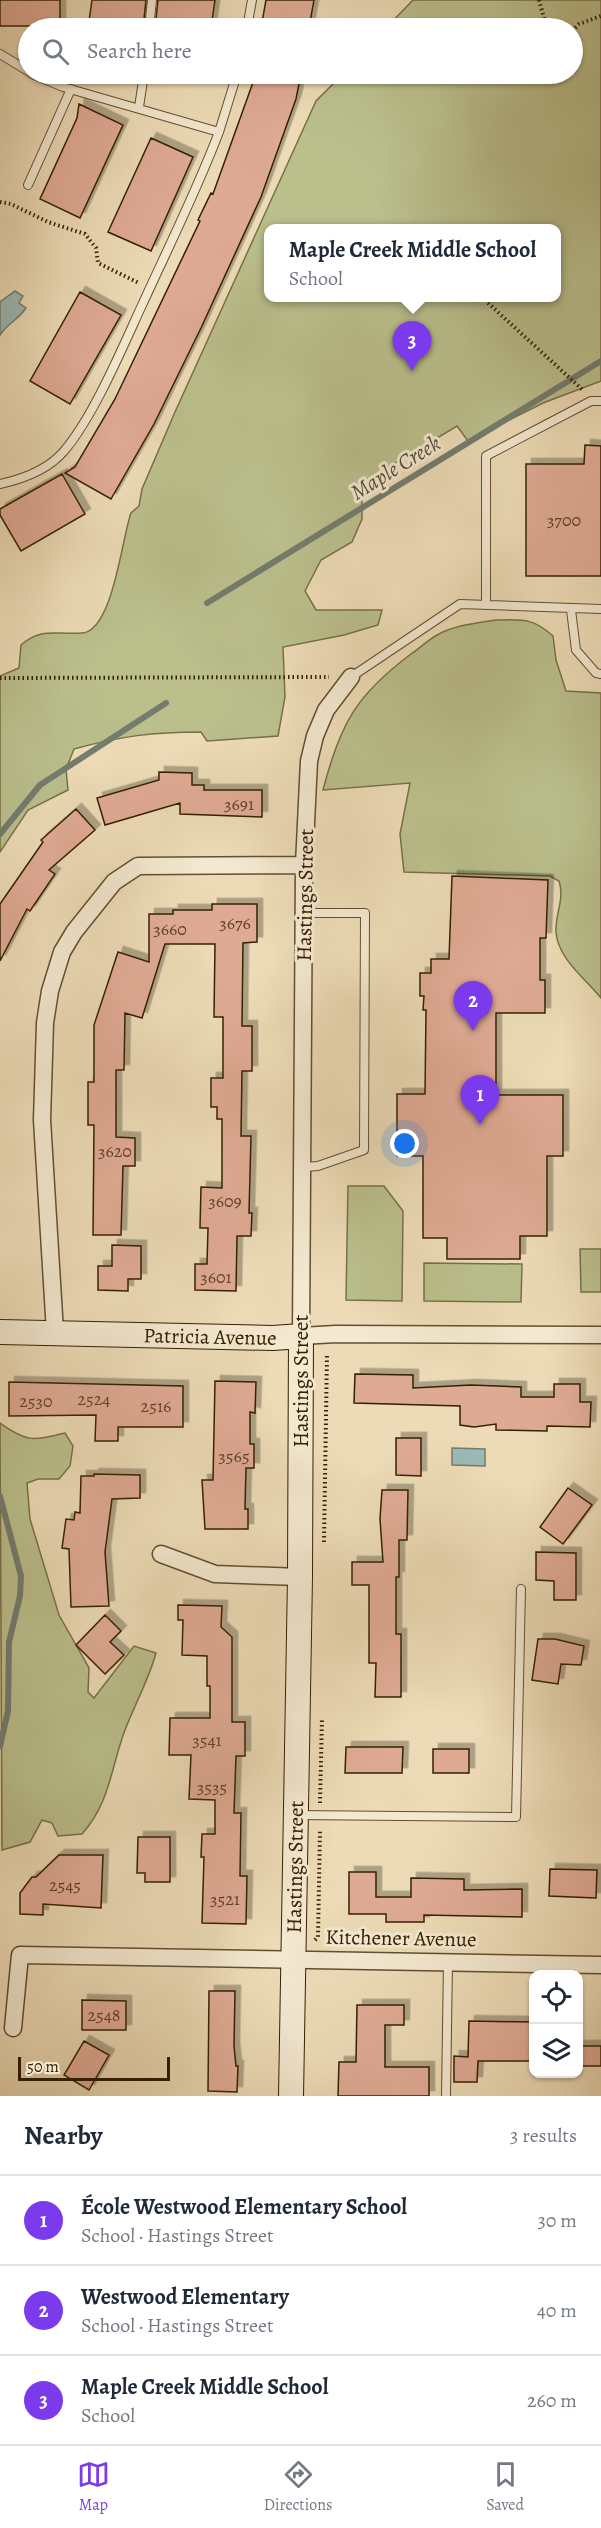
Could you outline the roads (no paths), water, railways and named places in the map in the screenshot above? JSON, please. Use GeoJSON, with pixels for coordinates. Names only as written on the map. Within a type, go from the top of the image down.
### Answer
{"type":"FeatureCollection","features":[{"type":"Feature","properties":{"kind":"street","name":"Hastings Street"},"geometry":{"type":"LineString","coordinates":[[291,2096],[300,1577],[304,865],[309,761],[315,736],[326,710],[351,677]]}},
{"type":"Feature","properties":{"kind":"street"},"geometry":{"type":"LineString","coordinates":[[55,1332],[42,1120],[45,1023],[50,991],[62,952],[96,903],[124,873],[138,866],[304,865]]}},
{"type":"Feature","properties":{"kind":"street","name":"Patricia Avenue"},"geometry":{"type":"LineString","coordinates":[[0,1332],[273,1338],[336,1334],[601,1335]]}},
{"type":"Feature","properties":{"kind":"street"},"geometry":{"type":"LineString","coordinates":[[161,1554],[215,1574],[300,1577]]}},
{"type":"Feature","properties":{"kind":"street","name":"Kitchener Avenue"},"geometry":{"type":"LineString","coordinates":[[13,2028],[20,1955],[601,1965]]}},
{"type":"Feature","properties":{"kind":"lane"},"geometry":{"type":"LineString","coordinates":[[150,18],[152,0]]}},
{"type":"Feature","properties":{"kind":"lane"},"geometry":{"type":"LineString","coordinates":[[249,18],[252,0]]}},
{"type":"Feature","properties":{"kind":"lane"},"geometry":{"type":"LineString","coordinates":[[0,54],[18,65]]}},
{"type":"Feature","properties":{"kind":"lane"},"geometry":{"type":"LineString","coordinates":[[58,84],[219,132]]}},
{"type":"Feature","properties":{"kind":"lane"},"geometry":{"type":"LineString","coordinates":[[139,107],[142,84]]}},
{"type":"Feature","properties":{"kind":"lane"},"geometry":{"type":"LineString","coordinates":[[0,484],[24,477],[43,468],[61,454],[71,441],[114,364],[219,132],[234,84]]}},
{"type":"Feature","properties":{"kind":"lane"},"geometry":{"type":"LineString","coordinates":[[28,185],[71,89]]}},
{"type":"Feature","properties":{"kind":"lane"},"geometry":{"type":"LineString","coordinates":[[486,605],[486,456],[591,401],[601,401]]}},
{"type":"Feature","properties":{"kind":"lane"},"geometry":{"type":"LineString","coordinates":[[351,677],[460,604],[571,610],[601,609]]}},
{"type":"Feature","properties":{"kind":"lane"},"geometry":{"type":"LineString","coordinates":[[571,610],[576,650],[596,673],[601,674]]}},
{"type":"Feature","properties":{"kind":"lane"},"geometry":{"type":"LineString","coordinates":[[304,1167],[318,1166],[364,1150],[365,936],[365,913],[305,913]]}},
{"type":"Feature","properties":{"kind":"lane"},"geometry":{"type":"LineString","coordinates":[[296,1815],[516,1817],[521,1589]]}},
{"type":"Feature","properties":{"kind":"lane"},"geometry":{"type":"LineString","coordinates":[[446,2096],[448,1962]]}},
{"type":"Feature","properties":{"kind":"water"},"geometry":{"type":"Polygon","coordinates":[[[15,291],[23,296],[19,303],[26,308],[0,335],[0,302],[15,291]]]}},
{"type":"Feature","properties":{"kind":"water"},"geometry":{"type":"Polygon","coordinates":[[[452,1448],[485,1449],[485,1466],[452,1465],[452,1448]]]}},
{"type":"Feature","properties":{"kind":"waterway","name":"Maple Creek"},"geometry":{"type":"LineString","coordinates":[[207,603],[601,361]]}},
{"type":"Feature","properties":{"kind":"waterway","name":"Maple Creek"},"geometry":{"type":"LineString","coordinates":[[0,834],[40,785],[166,703]]}},
{"type":"Feature","properties":{"kind":"waterway","name":"Maple Creek"},"geometry":{"type":"LineString","coordinates":[[0,1496],[21,1576],[20,1596],[9,1642],[8,1711],[0,1746]]}},
{"type":"Feature","properties":{"kind":"place","name":"Maple Creek Middle School"},"geometry":{"type":"Point","coordinates":[412,371]}},
{"type":"Feature","properties":{"kind":"place","name":"Westwood Elementary"},"geometry":{"type":"Point","coordinates":[473,1031]}},
{"type":"Feature","properties":{"kind":"place","name":"École Westwood Elementary School"},"geometry":{"type":"Point","coordinates":[480,1125]}}]}
